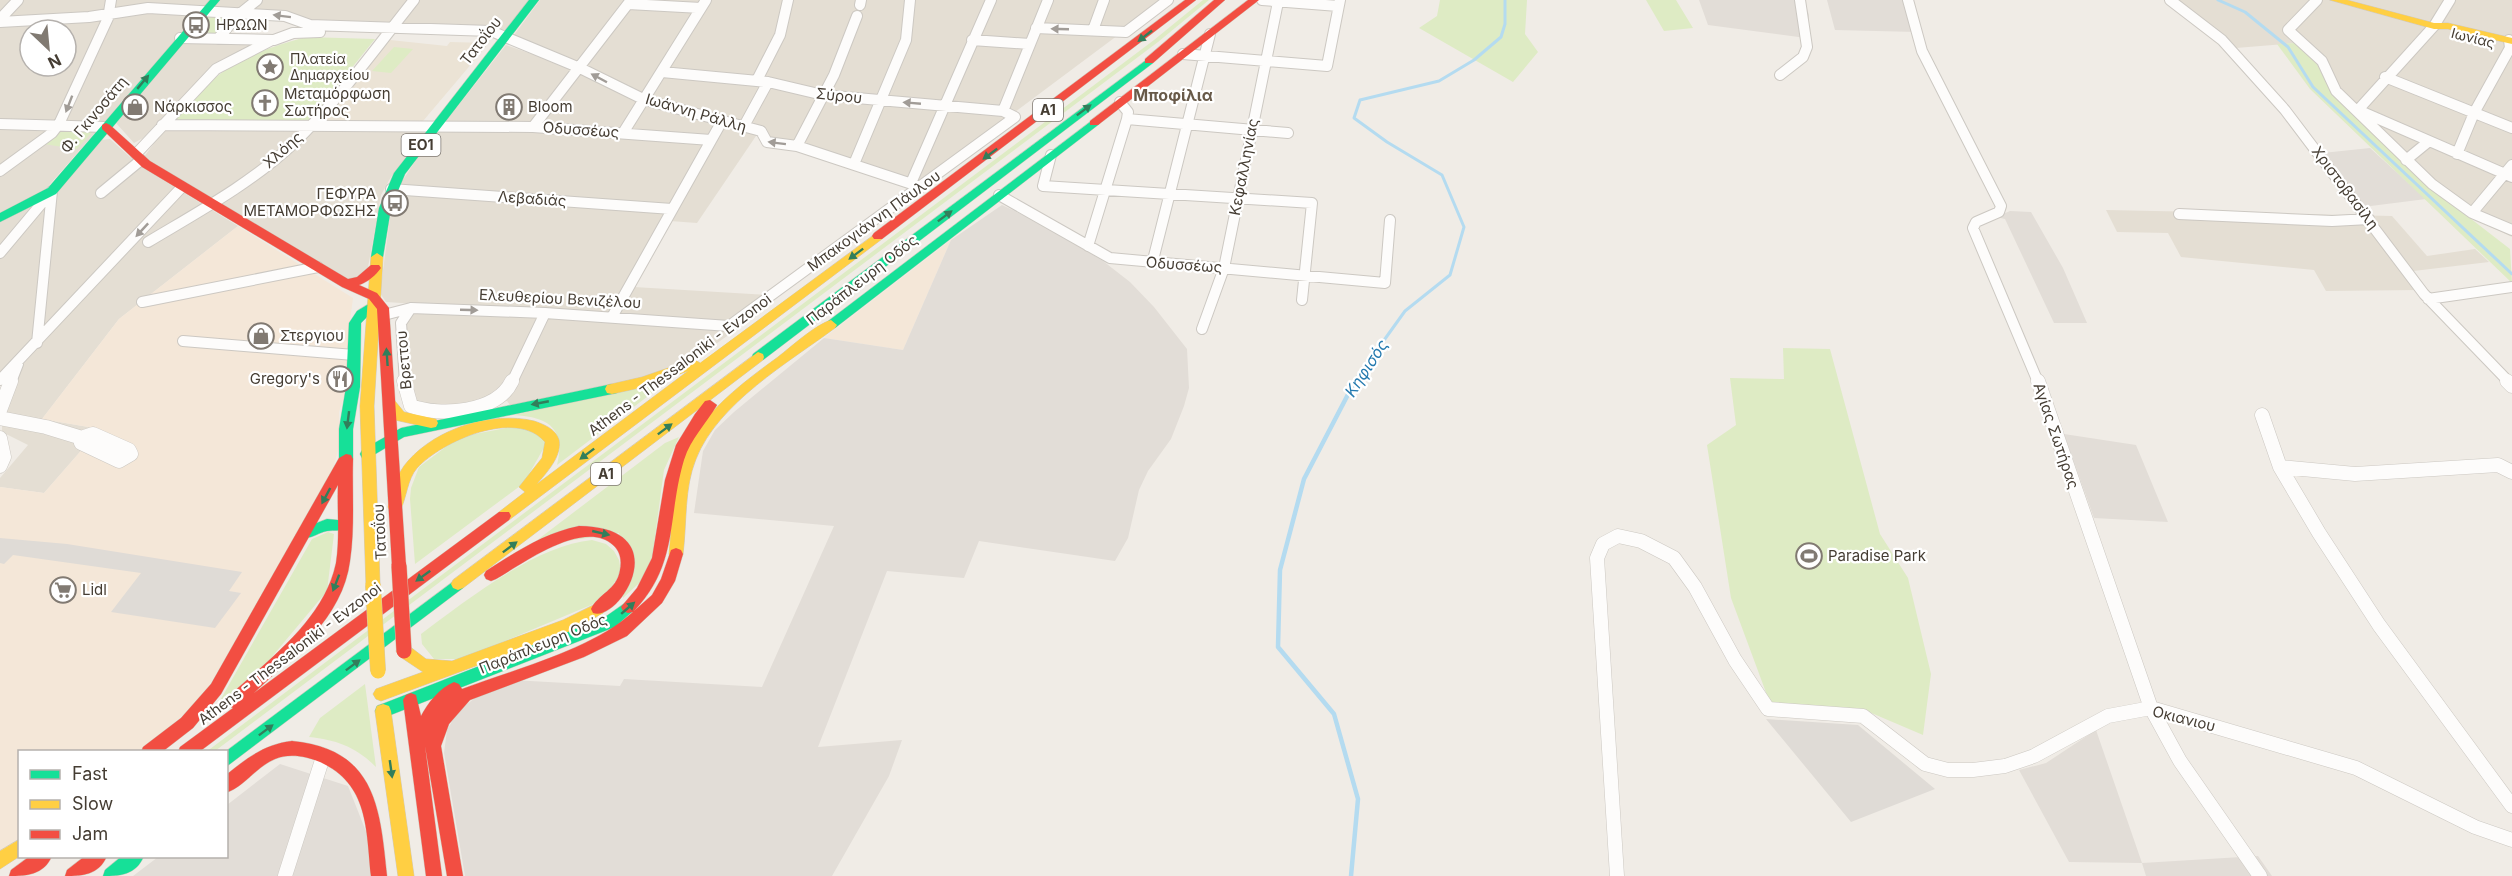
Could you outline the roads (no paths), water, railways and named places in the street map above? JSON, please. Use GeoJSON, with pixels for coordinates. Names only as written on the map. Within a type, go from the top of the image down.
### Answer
{"type":"FeatureCollection","features":[{"type":"Feature","properties":{"kind":"main road","name":"Φ. Γκινοσάτη"},"geometry":{"type":"LineString","coordinates":[[52,191],[180,38],[215,0]]}},
{"type":"Feature","properties":{"kind":"main road","name":"Τατοΐου"},"geometry":{"type":"LineString","coordinates":[[406,876],[378,671],[373,585],[367,454],[375,268],[385,208],[391,189],[400,173],[534,0]]}},
{"type":"Feature","properties":{"kind":"main road","name":"Athens - Thessaloniki - Evzonoi"},"geometry":{"type":"LineString","coordinates":[[189,750],[752,332],[1191,0]]}},
{"type":"Feature","properties":{"kind":"main road","name":"Α1"},"geometry":{"type":"LineString","coordinates":[[228,759],[430,608],[1168,47],[1220,0]]}},
{"type":"Feature","properties":{"kind":"main road"},"geometry":{"type":"LineString","coordinates":[[1168,47],[1232,0]]}},
{"type":"Feature","properties":{"kind":"main road","name":"Παράπλευρη Οδός"},"geometry":{"type":"LineString","coordinates":[[455,876],[433,746],[438,729],[449,710],[460,699],[476,690],[595,644],[619,632],[646,611],[662,592],[672,575],[688,462],[706,427],[731,402],[1254,0]]}},
{"type":"Feature","properties":{"kind":"main road","name":"Ιωνίας"},"geometry":{"type":"LineString","coordinates":[[2335,0],[2361,4],[2434,26],[2446,32],[2511,44]]}},
{"type":"Feature","properties":{"kind":"main road"},"geometry":{"type":"LineString","coordinates":[[105,127],[138,157],[182,187],[372,301],[357,319],[340,574],[330,599],[309,629],[281,658],[180,750]]}},
{"type":"Feature","properties":{"kind":"main road"},"geometry":{"type":"LineString","coordinates":[[0,218],[52,191]]}},
{"type":"Feature","properties":{"kind":"main road"},"geometry":{"type":"LineString","coordinates":[[346,284],[361,280],[375,268]]}},
{"type":"Feature","properties":{"kind":"main road","name":"Τατοΐου"},"geometry":{"type":"LineString","coordinates":[[372,301],[383,308],[384,315],[404,651],[434,876]]}},
{"type":"Feature","properties":{"kind":"main road"},"geometry":{"type":"LineString","coordinates":[[367,454],[392,437],[440,423],[659,378],[692,366],[752,332]]}},
{"type":"Feature","properties":{"kind":"main road"},"geometry":{"type":"LineString","coordinates":[[383,711],[592,631],[626,611],[639,598],[657,570],[671,477],[683,441],[708,408],[781,340]]}},
{"type":"Feature","properties":{"kind":"main road"},"geometry":{"type":"LineString","coordinates":[[390,405],[400,416],[409,420],[440,423]]}},
{"type":"Feature","properties":{"kind":"main road"},"geometry":{"type":"LineString","coordinates":[[395,507],[409,469],[434,444],[461,432],[495,424],[525,422],[537,425],[546,432],[553,443],[550,460],[537,477],[505,504],[470,541]]}},
{"type":"Feature","properties":{"kind":"main road"},"geometry":{"type":"LineString","coordinates":[[152,750],[187,723],[216,689],[346,459]]}},
{"type":"Feature","properties":{"kind":"main road"},"geometry":{"type":"LineString","coordinates":[[306,533],[327,525],[343,525]]}},
{"type":"Feature","properties":{"kind":"main road"},"geometry":{"type":"LineString","coordinates":[[381,694],[561,627],[600,609],[614,597],[624,583],[629,569],[626,550],[618,539],[597,531],[580,531],[562,536],[430,608]]}},
{"type":"Feature","properties":{"kind":"main road"},"geometry":{"type":"LineString","coordinates":[[404,651],[431,668],[462,664]]}},
{"type":"Feature","properties":{"kind":"main road"},"geometry":{"type":"LineString","coordinates":[[417,747],[424,721],[436,705],[449,692],[479,674]]}},
{"type":"Feature","properties":{"kind":"main road"},"geometry":{"type":"LineString","coordinates":[[228,785],[268,755],[291,748],[323,757],[346,767],[362,785],[370,809],[379,876]]}},
{"type":"Feature","properties":{"kind":"main road"},"geometry":{"type":"LineString","coordinates":[[0,861],[18,848]]}},
{"type":"Feature","properties":{"kind":"main road"},"geometry":{"type":"LineString","coordinates":[[17,876],[41,858]]}},
{"type":"Feature","properties":{"kind":"main road"},"geometry":{"type":"LineString","coordinates":[[73,876],[96,858]]}},
{"type":"Feature","properties":{"kind":"main road"},"geometry":{"type":"LineString","coordinates":[[111,876],[134,858]]}},
{"type":"Feature","properties":{"kind":"street"},"geometry":{"type":"LineString","coordinates":[[0,21],[18,0]]}},
{"type":"Feature","properties":{"kind":"street"},"geometry":{"type":"LineString","coordinates":[[0,171],[52,133],[59,124],[109,13],[111,0]]}},
{"type":"Feature","properties":{"kind":"street"},"geometry":{"type":"LineString","coordinates":[[218,39],[241,13],[257,0]]}},
{"type":"Feature","properties":{"kind":"street","name":"Χλόης"},"geometry":{"type":"LineString","coordinates":[[148,242],[271,163],[312,124],[414,0]]}},
{"type":"Feature","properties":{"kind":"street"},"geometry":{"type":"LineString","coordinates":[[744,126],[780,35],[788,0]]}},
{"type":"Feature","properties":{"kind":"street"},"geometry":{"type":"LineString","coordinates":[[854,164],[906,40],[910,0]]}},
{"type":"Feature","properties":{"kind":"street"},"geometry":{"type":"LineString","coordinates":[[916,185],[943,105],[991,0]]}},
{"type":"Feature","properties":{"kind":"street"},"geometry":{"type":"LineString","coordinates":[[1003,111],[1048,0]]}},
{"type":"Feature","properties":{"kind":"street"},"geometry":{"type":"LineString","coordinates":[[1093,30],[1104,0]]}},
{"type":"Feature","properties":{"kind":"street"},"geometry":{"type":"LineString","coordinates":[[1036,28],[1126,32],[1167,0]]}},
{"type":"Feature","properties":{"kind":"street"},"geometry":{"type":"LineString","coordinates":[[1183,54],[1203,58],[1324,67],[1329,64],[1339,3],[1262,0]]}},
{"type":"Feature","properties":{"kind":"street"},"geometry":{"type":"LineString","coordinates":[[1780,75],[1803,57],[1807,47],[1800,0]]}},
{"type":"Feature","properties":{"kind":"street","name":"Αγίας Σωτήρας"},"geometry":{"type":"LineString","coordinates":[[1908,0],[1922,51],[2001,206],[1999,212],[1976,222],[1973,228],[2037,379],[2151,708],[2187,771],[2260,876]]}},
{"type":"Feature","properties":{"kind":"street","name":"Χριστοβασίλη"},"geometry":{"type":"LineString","coordinates":[[2170,0],[2222,40],[2285,110],[2428,298],[2512,386]]}},
{"type":"Feature","properties":{"kind":"street"},"geometry":{"type":"LineString","coordinates":[[2317,0],[2288,30],[2322,61],[2336,91],[2432,184],[2472,213],[2512,230]]}},
{"type":"Feature","properties":{"kind":"street"},"geometry":{"type":"LineString","coordinates":[[2358,110],[2385,77],[2434,26],[2450,0]]}},
{"type":"Feature","properties":{"kind":"street"},"geometry":{"type":"LineString","coordinates":[[533,127],[629,2],[704,4]]}},
{"type":"Feature","properties":{"kind":"street","name":"Κεφαλληνίας"},"geometry":{"type":"LineString","coordinates":[[1202,329],[1224,268],[1250,130],[1267,63],[1278,2]]}},
{"type":"Feature","properties":{"kind":"street"},"geometry":{"type":"LineString","coordinates":[[623,133],[704,4]]}},
{"type":"Feature","properties":{"kind":"street","name":"Ιωάννη Ράλλη"},"geometry":{"type":"LineString","coordinates":[[0,21],[89,17],[148,8],[285,16],[307,28]]}},
{"type":"Feature","properties":{"kind":"street"},"geometry":{"type":"LineString","coordinates":[[797,146],[851,35],[857,16]]}},
{"type":"Feature","properties":{"kind":"street","name":"Ιωάννη Ράλλη"},"geometry":{"type":"LineString","coordinates":[[180,38],[274,39],[307,28],[504,39],[579,68],[645,99],[761,131],[767,142],[797,146],[916,185]]}},
{"type":"Feature","properties":{"kind":"street"},"geometry":{"type":"LineString","coordinates":[[1152,264],[1210,34]]}},
{"type":"Feature","properties":{"kind":"street"},"geometry":{"type":"LineString","coordinates":[[100,194],[138,157],[162,125],[216,69],[274,39]]}},
{"type":"Feature","properties":{"kind":"street"},"geometry":{"type":"LineString","coordinates":[[972,40],[1030,44]]}},
{"type":"Feature","properties":{"kind":"street"},"geometry":{"type":"LineString","coordinates":[[2457,154],[2474,113],[2511,44]]}},
{"type":"Feature","properties":{"kind":"street","name":"Σύρου"},"geometry":{"type":"LineString","coordinates":[[662,72],[762,81],[823,95],[1003,111],[1015,117]]}},
{"type":"Feature","properties":{"kind":"street"},"geometry":{"type":"LineString","coordinates":[[2385,77],[2512,128]]}},
{"type":"Feature","properties":{"kind":"street"},"geometry":{"type":"LineString","coordinates":[[1088,246],[1127,119],[1128,112],[1120,102]]}},
{"type":"Feature","properties":{"kind":"street"},"geometry":{"type":"LineString","coordinates":[[2358,110],[2457,154],[2510,172],[2472,213]]}},
{"type":"Feature","properties":{"kind":"street","name":"Μπακογιάννη Πάυλου"},"geometry":{"type":"LineString","coordinates":[[734,325],[916,185],[1015,117]]}},
{"type":"Feature","properties":{"kind":"street"},"geometry":{"type":"LineString","coordinates":[[1127,119],[1288,133]]}},
{"type":"Feature","properties":{"kind":"street"},"geometry":{"type":"LineString","coordinates":[[612,317],[722,121]]}},
{"type":"Feature","properties":{"kind":"street"},"geometry":{"type":"LineString","coordinates":[[0,124],[105,127]]}},
{"type":"Feature","properties":{"kind":"street","name":"Οδυσσέως"},"geometry":{"type":"LineString","coordinates":[[162,125],[312,124],[533,127],[711,140]]}},
{"type":"Feature","properties":{"kind":"street"},"geometry":{"type":"LineString","coordinates":[[2406,160],[2428,142]]}},
{"type":"Feature","properties":{"kind":"street"},"geometry":{"type":"LineString","coordinates":[[1051,155],[1043,186],[1312,203],[1302,300]]}},
{"type":"Feature","properties":{"kind":"street"},"geometry":{"type":"LineString","coordinates":[[0,380],[182,187]]}},
{"type":"Feature","properties":{"kind":"street","name":"Λεβαδιάς"},"geometry":{"type":"LineString","coordinates":[[391,189],[672,210]]}},
{"type":"Feature","properties":{"kind":"street"},"geometry":{"type":"LineString","coordinates":[[37,343],[52,191]]}},
{"type":"Feature","properties":{"kind":"street","name":"Φ. Γκινοσάτη"},"geometry":{"type":"LineString","coordinates":[[0,253],[52,191]]}},
{"type":"Feature","properties":{"kind":"street","name":"Οδυσσέως"},"geometry":{"type":"LineString","coordinates":[[999,195],[1110,258],[1152,264],[1224,268],[1385,283],[1390,220]]}},
{"type":"Feature","properties":{"kind":"street"},"geometry":{"type":"LineString","coordinates":[[2179,214],[2309,220],[2369,219]]}},
{"type":"Feature","properties":{"kind":"street"},"geometry":{"type":"LineString","coordinates":[[142,302],[318,267]]}},
{"type":"Feature","properties":{"kind":"street"},"geometry":{"type":"LineString","coordinates":[[2428,298],[2512,287]]}},
{"type":"Feature","properties":{"kind":"street","name":"Ελευθερίου Βενιζέλου"},"geometry":{"type":"LineString","coordinates":[[384,315],[411,309],[545,313],[734,325]]}},
{"type":"Feature","properties":{"kind":"street","name":"Βρεττου"},"geometry":{"type":"LineString","coordinates":[[411,309],[401,323],[405,390],[411,406],[424,413],[442,414],[479,406],[504,393],[510,386],[545,313]]}},
{"type":"Feature","properties":{"kind":"street"},"geometry":{"type":"LineString","coordinates":[[183,341],[354,355]]}},
{"type":"Feature","properties":{"kind":"street"},"geometry":{"type":"LineString","coordinates":[[0,410],[18,363]]}},
{"type":"Feature","properties":{"kind":"street"},"geometry":{"type":"LineString","coordinates":[[2262,415],[2280,467],[2290,488],[2373,616],[2512,806]]}},
{"type":"Feature","properties":{"kind":"street"},"geometry":{"type":"LineString","coordinates":[[0,418],[82,438]]}},
{"type":"Feature","properties":{"kind":"street"},"geometry":{"type":"LineString","coordinates":[[0,438],[4,457],[0,466]]}},
{"type":"Feature","properties":{"kind":"street"},"geometry":{"type":"LineString","coordinates":[[2280,467],[2355,474],[2498,465],[2512,472]]}},
{"type":"Feature","properties":{"kind":"street","name":"Οκιανιου"},"geometry":{"type":"LineString","coordinates":[[1617,876],[1597,558],[1603,544],[1618,536],[1641,541],[1674,558],[1695,587],[1735,660],[1768,709],[1863,716],[1925,764],[1948,770],[2005,766],[2034,756],[2108,716],[2151,708],[2356,768],[2475,826],[2512,840]]}},
{"type":"Feature","properties":{"kind":"street"},"geometry":{"type":"LineString","coordinates":[[285,876],[323,757]]}},
{"type":"Feature","properties":{"kind":"waterway","name":"Κηφισός"},"geometry":{"type":"LineString","coordinates":[[1354,382],[1405,311],[1450,275],[1464,227],[1442,175],[1387,142],[1354,118],[1360,100],[1439,81],[1474,60],[1501,37],[1505,24],[1505,0]]}},
{"type":"Feature","properties":{"kind":"waterway"},"geometry":{"type":"LineString","coordinates":[[2218,0],[2245,12],[2288,47],[2313,87],[2512,274]]}},
{"type":"Feature","properties":{"kind":"waterway","name":"Κηφισός"},"geometry":{"type":"LineString","coordinates":[[1351,876],[1358,799],[1334,714],[1278,647],[1280,570],[1304,479],[1355,381]]}},
{"type":"Feature","properties":{"kind":"place","name":"ΗΡΩΩΝ"},"geometry":{"type":"Point","coordinates":[196,25]}},
{"type":"Feature","properties":{"kind":"place","name":"Πλατεία Δημαρχείου"},"geometry":{"type":"Point","coordinates":[270,67]}},
{"type":"Feature","properties":{"kind":"place","name":"Μεταμόρφωση Σωτήρος"},"geometry":{"type":"Point","coordinates":[265,103]}},
{"type":"Feature","properties":{"kind":"place","name":"Νάρκισσος"},"geometry":{"type":"Point","coordinates":[135,107]}},
{"type":"Feature","properties":{"kind":"place","name":"Bloom"},"geometry":{"type":"Point","coordinates":[509,107]}},
{"type":"Feature","properties":{"kind":"place","name":"ΓΕΦΥΡΑ ΜΕΤΑΜΟΡΦΩΣΗΣ"},"geometry":{"type":"Point","coordinates":[395,203]}},
{"type":"Feature","properties":{"kind":"place","name":"Στεργιου"},"geometry":{"type":"Point","coordinates":[261,336]}},
{"type":"Feature","properties":{"kind":"place","name":"Gregory's"},"geometry":{"type":"Point","coordinates":[340,379]}},
{"type":"Feature","properties":{"kind":"place","name":"Paradise Park"},"geometry":{"type":"Point","coordinates":[1809,556]}},
{"type":"Feature","properties":{"kind":"place","name":"Lidl"},"geometry":{"type":"Point","coordinates":[63,590]}},
{"type":"Feature","properties":{"kind":"district","name":"Μποφίλια"},"geometry":{"type":"Point","coordinates":[1173,95]}}]}
